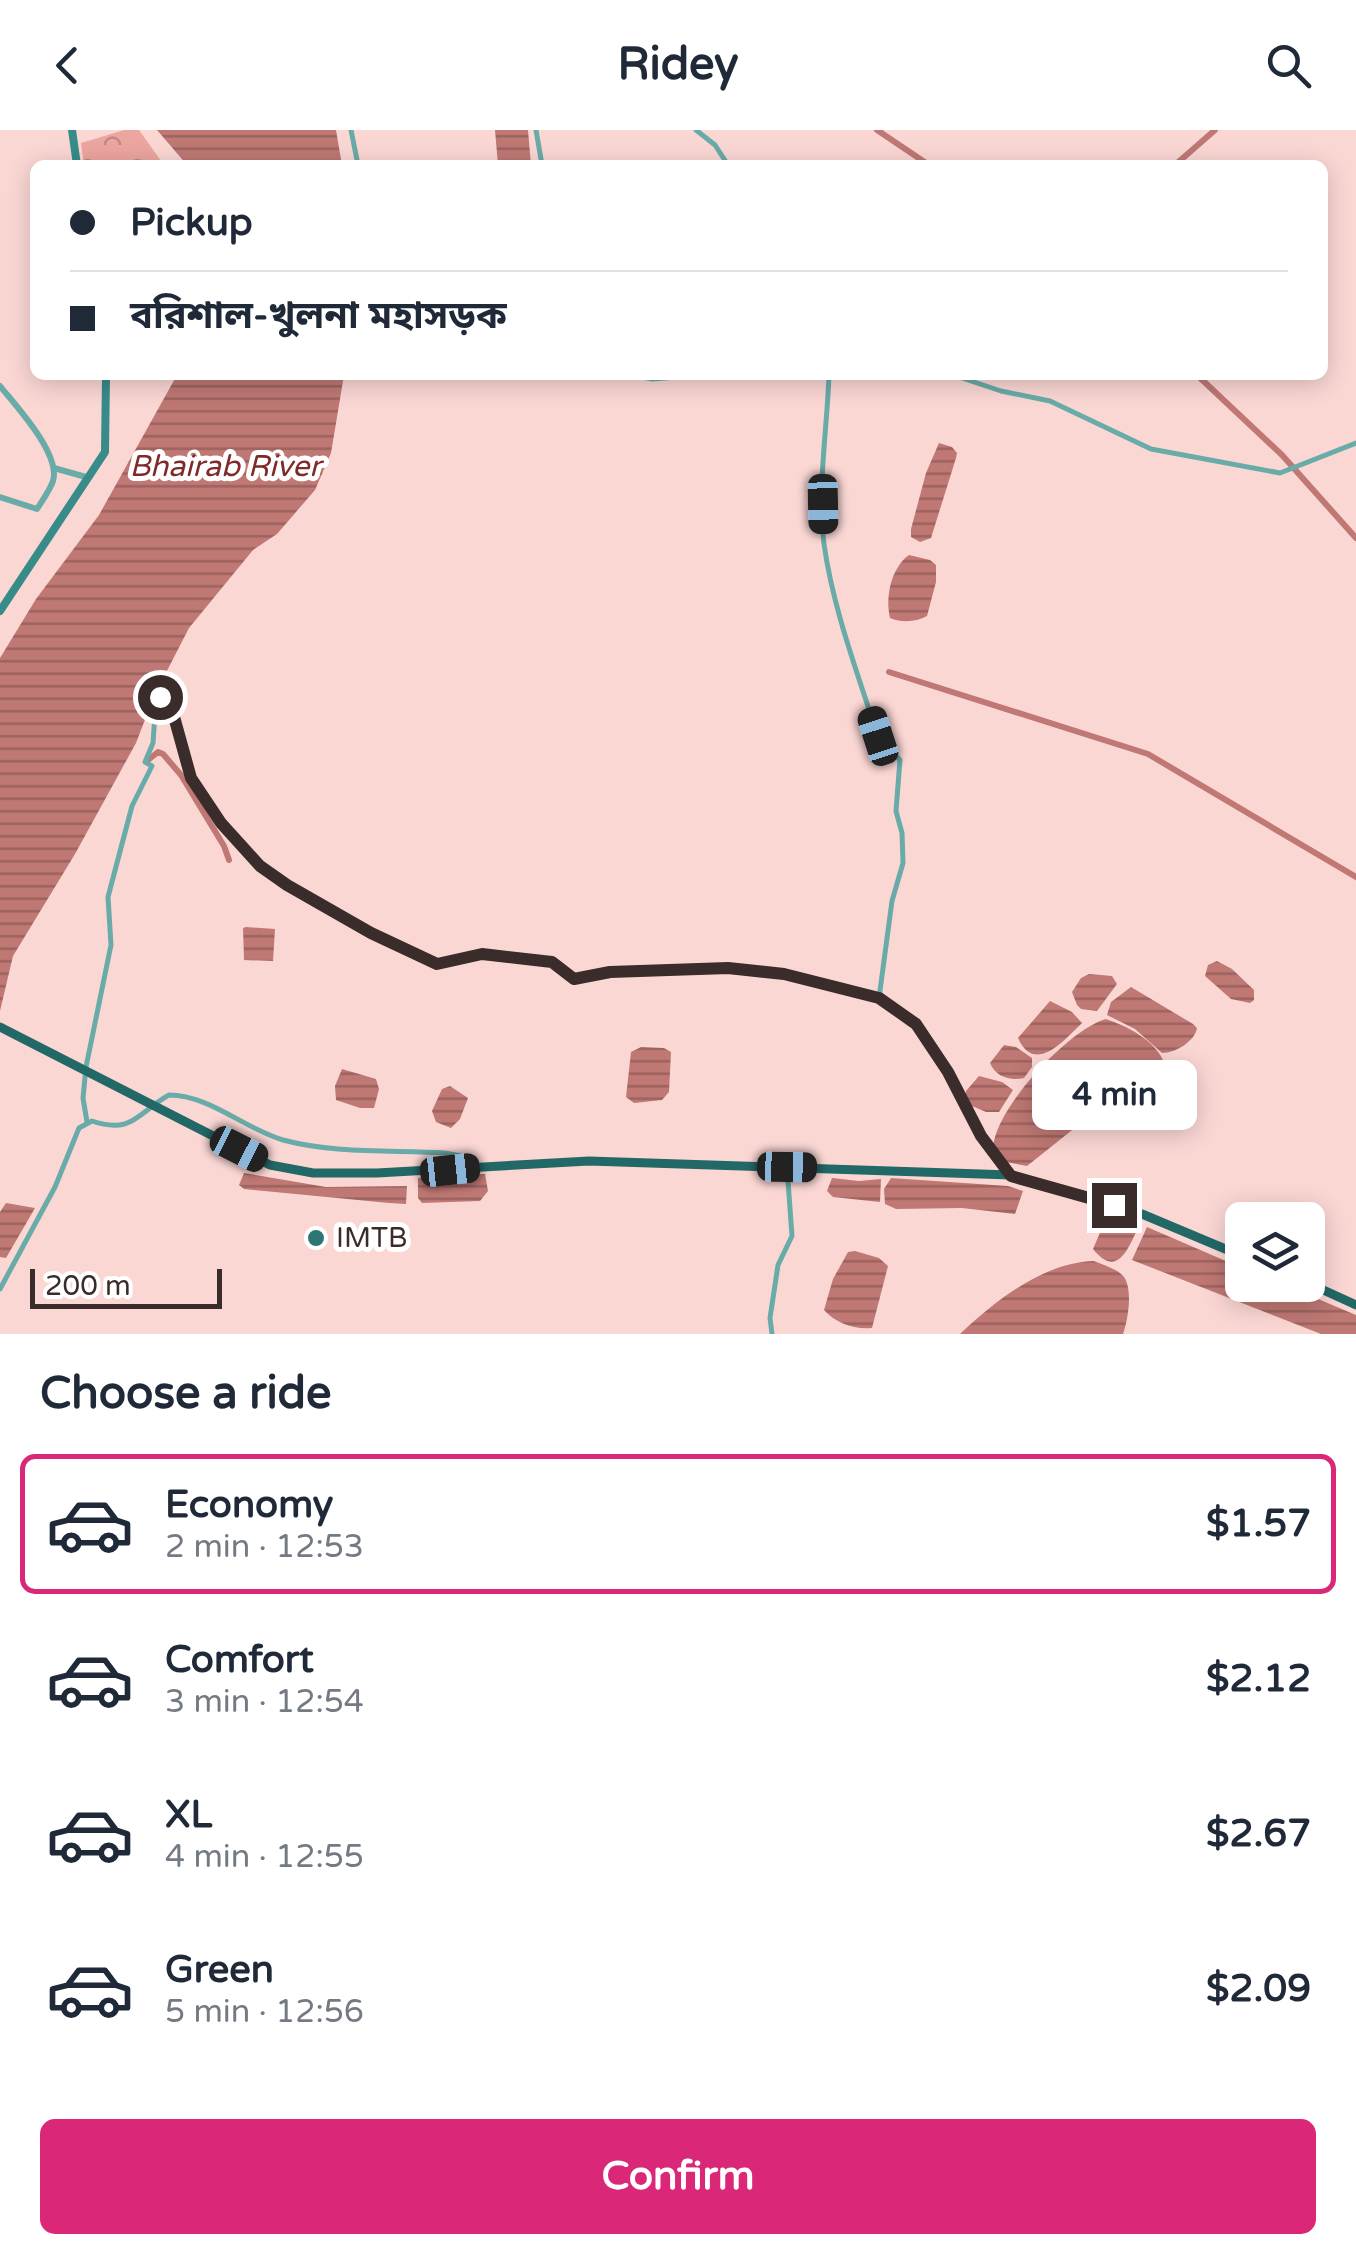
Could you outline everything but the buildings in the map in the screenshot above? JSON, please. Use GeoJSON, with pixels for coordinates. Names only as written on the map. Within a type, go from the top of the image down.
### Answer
{"type":"FeatureCollection","features":[{"type":"Feature","properties":{"kind":"highway"},"geometry":{"type":"LineString","coordinates":[[0,1028],[270,1165],[313,1172],[589,1161],[1011,1176],[1142,1214],[1225,1249]]}},
{"type":"Feature","properties":{"kind":"highway"},"geometry":{"type":"LineString","coordinates":[[1325,1291],[1356,1306]]}},
{"type":"Feature","properties":{"kind":"main road"},"geometry":{"type":"LineString","coordinates":[[72,130],[77,160]]}},
{"type":"Feature","properties":{"kind":"main road"},"geometry":{"type":"LineString","coordinates":[[0,611],[105,452],[106,380]]}},
{"type":"Feature","properties":{"kind":"street"},"geometry":{"type":"LineString","coordinates":[[351,130],[357,160]]}},
{"type":"Feature","properties":{"kind":"street"},"geometry":{"type":"LineString","coordinates":[[536,130],[541,160]]}},
{"type":"Feature","properties":{"kind":"street"},"geometry":{"type":"LineString","coordinates":[[696,130],[715,145],[725,160]]}},
{"type":"Feature","properties":{"kind":"street"},"geometry":{"type":"LineString","coordinates":[[829,380],[823,486],[824,541],[830,574],[878,736],[896,754],[901,773],[896,811],[902,833],[903,863],[892,901],[879,998]]}},
{"type":"Feature","properties":{"kind":"street"},"geometry":{"type":"LineString","coordinates":[[968,380],[1050,401],[1151,449],[1280,473],[1356,444]]}},
{"type":"Feature","properties":{"kind":"street"},"geometry":{"type":"LineString","coordinates":[[0,386],[31,425],[54,468],[52,482],[36,509],[0,497]]}},
{"type":"Feature","properties":{"kind":"street"},"geometry":{"type":"LineString","coordinates":[[54,468],[86,476]]}},
{"type":"Feature","properties":{"kind":"street"},"geometry":{"type":"LineString","coordinates":[[87,1122],[83,1091],[111,945],[108,897],[132,806],[152,766],[145,761],[153,743],[156,699],[167,694],[191,778],[221,823],[260,866],[318,905],[437,964],[482,954],[552,962],[574,979],[610,972],[728,968],[784,974],[879,998],[916,1024],[948,1072],[981,1136],[1011,1176]]}},
{"type":"Feature","properties":{"kind":"street"},"geometry":{"type":"LineString","coordinates":[[87,1122],[108,1127],[127,1125],[168,1095],[179,1095],[292,1142],[322,1148],[445,1153],[460,1156],[478,1168]]}},
{"type":"Feature","properties":{"kind":"street"},"geometry":{"type":"LineString","coordinates":[[0,1289],[56,1186],[79,1128],[87,1122]]}},
{"type":"Feature","properties":{"kind":"street"},"geometry":{"type":"LineString","coordinates":[[772,1334],[770,1318],[778,1265],[792,1236],[787,1167]]}},
{"type":"Feature","properties":{"kind":"green space"},"geometry":{"type":"Polygon","coordinates":[[[124,130],[139,130],[160,160],[83,160],[81,143],[124,130]]]}},
{"type":"Feature","properties":{"kind":"water"},"geometry":{"type":"Polygon","coordinates":[[[157,130],[336,130],[341,160],[183,160],[157,130]]]}},
{"type":"Feature","properties":{"kind":"water"},"geometry":{"type":"Polygon","coordinates":[[[495,130],[528,130],[531,160],[498,160],[495,130]]]}},
{"type":"Feature","properties":{"kind":"water","name":"Bhairab River"},"geometry":{"type":"Polygon","coordinates":[[[174,380],[343,380],[331,453],[315,490],[277,534],[253,550],[189,628],[154,696],[136,743],[13,956],[0,1011],[0,658],[36,599],[99,515],[174,380]]]}},
{"type":"Feature","properties":{"kind":"water"},"geometry":{"type":"Polygon","coordinates":[[[939,443],[957,453],[931,538],[920,542],[911,537],[911,529],[926,473],[939,443]]]}},
{"type":"Feature","properties":{"kind":"water"},"geometry":{"type":"Polygon","coordinates":[[[909,555],[936,565],[936,582],[927,616],[899,621],[890,618],[889,592],[898,567],[909,555]]]}},
{"type":"Feature","properties":{"kind":"water"},"geometry":{"type":"Polygon","coordinates":[[[246,927],[275,929],[273,961],[244,960],[246,927]]]}},
{"type":"Feature","properties":{"kind":"water"},"geometry":{"type":"Polygon","coordinates":[[[1217,961],[1254,990],[1254,1000],[1250,1003],[1231,999],[1205,976],[1208,965],[1217,961]]]}},
{"type":"Feature","properties":{"kind":"water"},"geometry":{"type":"Polygon","coordinates":[[[1089,974],[1112,976],[1117,984],[1097,1011],[1081,1009],[1072,992],[1081,978],[1089,974]]]}},
{"type":"Feature","properties":{"kind":"water"},"geometry":{"type":"Polygon","coordinates":[[[1131,987],[1193,1024],[1197,1028],[1189,1042],[1162,1053],[1135,1029],[1107,1015],[1111,1002],[1131,987]]]}},
{"type":"Feature","properties":{"kind":"water"},"geometry":{"type":"Polygon","coordinates":[[[1050,1001],[1072,1012],[1082,1023],[1050,1051],[1033,1054],[1018,1038],[1050,1001]]]}},
{"type":"Feature","properties":{"kind":"water"},"geometry":{"type":"Polygon","coordinates":[[[1106,1019],[1147,1040],[1163,1060],[1158,1069],[1027,1166],[1006,1162],[993,1149],[997,1132],[1019,1093],[1054,1054],[1106,1019]]]}},
{"type":"Feature","properties":{"kind":"water"},"geometry":{"type":"Polygon","coordinates":[[[1004,1045],[1016,1047],[1032,1058],[1032,1067],[1024,1078],[1004,1077],[993,1068],[990,1063],[1004,1045]]]}},
{"type":"Feature","properties":{"kind":"water"},"geometry":{"type":"Polygon","coordinates":[[[641,1047],[671,1052],[669,1092],[662,1100],[634,1103],[626,1097],[631,1052],[641,1047]]]}},
{"type":"Feature","properties":{"kind":"water"},"geometry":{"type":"Polygon","coordinates":[[[342,1069],[376,1079],[379,1089],[374,1108],[336,1100],[335,1086],[342,1069]]]}},
{"type":"Feature","properties":{"kind":"water"},"geometry":{"type":"Polygon","coordinates":[[[979,1076],[1002,1082],[1013,1090],[999,1112],[986,1112],[965,1103],[966,1091],[979,1076]]]}},
{"type":"Feature","properties":{"kind":"water"},"geometry":{"type":"Polygon","coordinates":[[[450,1086],[468,1098],[460,1119],[451,1128],[436,1122],[432,1111],[442,1089],[450,1086]]]}},
{"type":"Feature","properties":{"kind":"water"},"geometry":{"type":"Polygon","coordinates":[[[244,1173],[326,1187],[407,1186],[406,1204],[244,1189],[239,1185],[244,1173]]]}},
{"type":"Feature","properties":{"kind":"water"},"geometry":{"type":"Polygon","coordinates":[[[485,1174],[488,1191],[480,1201],[422,1203],[418,1198],[418,1178],[485,1174]]]}},
{"type":"Feature","properties":{"kind":"water"},"geometry":{"type":"Polygon","coordinates":[[[832,1178],[881,1179],[880,1202],[833,1197],[827,1191],[832,1178]]]}},
{"type":"Feature","properties":{"kind":"water"},"geometry":{"type":"Polygon","coordinates":[[[891,1178],[1008,1186],[1023,1191],[1015,1214],[962,1208],[896,1209],[885,1204],[884,1189],[891,1178]]]}},
{"type":"Feature","properties":{"kind":"water"},"geometry":{"type":"Polygon","coordinates":[[[6,1203],[35,1208],[6,1258],[0,1257],[0,1212],[6,1203]]]}},
{"type":"Feature","properties":{"kind":"water"},"geometry":{"type":"Polygon","coordinates":[[[1108,1214],[1138,1228],[1126,1252],[1115,1261],[1101,1258],[1093,1249],[1108,1214]]]}},
{"type":"Feature","properties":{"kind":"water"},"geometry":{"type":"Polygon","coordinates":[[[1147,1227],[1225,1261],[1225,1296],[1132,1260],[1147,1227]]]}},
{"type":"Feature","properties":{"kind":"water"},"geometry":{"type":"Polygon","coordinates":[[[848,1252],[879,1258],[888,1266],[872,1328],[846,1325],[824,1310],[833,1279],[848,1252]]]}},
{"type":"Feature","properties":{"kind":"water"},"geometry":{"type":"Polygon","coordinates":[[[1094,1261],[1118,1272],[1127,1283],[1129,1305],[1123,1334],[960,1334],[1005,1297],[1039,1276],[1075,1263],[1094,1261]]]}},
{"type":"Feature","properties":{"kind":"water"},"geometry":{"type":"Polygon","coordinates":[[[1239,1302],[1325,1302],[1356,1315],[1356,1334],[1321,1334],[1239,1302]]]}},
{"type":"Feature","properties":{"kind":"waterway"},"geometry":{"type":"LineString","coordinates":[[877,130],[922,160]]}},
{"type":"Feature","properties":{"kind":"waterway"},"geometry":{"type":"LineString","coordinates":[[1181,160],[1215,130]]}},
{"type":"Feature","properties":{"kind":"waterway"},"geometry":{"type":"LineString","coordinates":[[1202,380],[1282,455],[1356,538]]}},
{"type":"Feature","properties":{"kind":"waterway"},"geometry":{"type":"LineString","coordinates":[[889,672],[1148,754],[1356,877]]}},
{"type":"Feature","properties":{"kind":"waterway"},"geometry":{"type":"LineString","coordinates":[[148,760],[158,752],[163,754],[181,775],[229,860]]}},
{"type":"Feature","properties":{"kind":"place","name":"IMTB"},"geometry":{"type":"Point","coordinates":[316,1238]}},
{"type":"Feature","properties":{"kind":"route"},"geometry":{"type":"LineString","coordinates":[[160,697],[168,695],[191,778],[221,823],[260,866],[318,905],[437,964],[482,954],[552,962],[574,979],[610,972],[728,968],[784,974],[879,998],[916,1024],[948,1072],[981,1136],[1011,1176],[1114,1205]]}}]}
